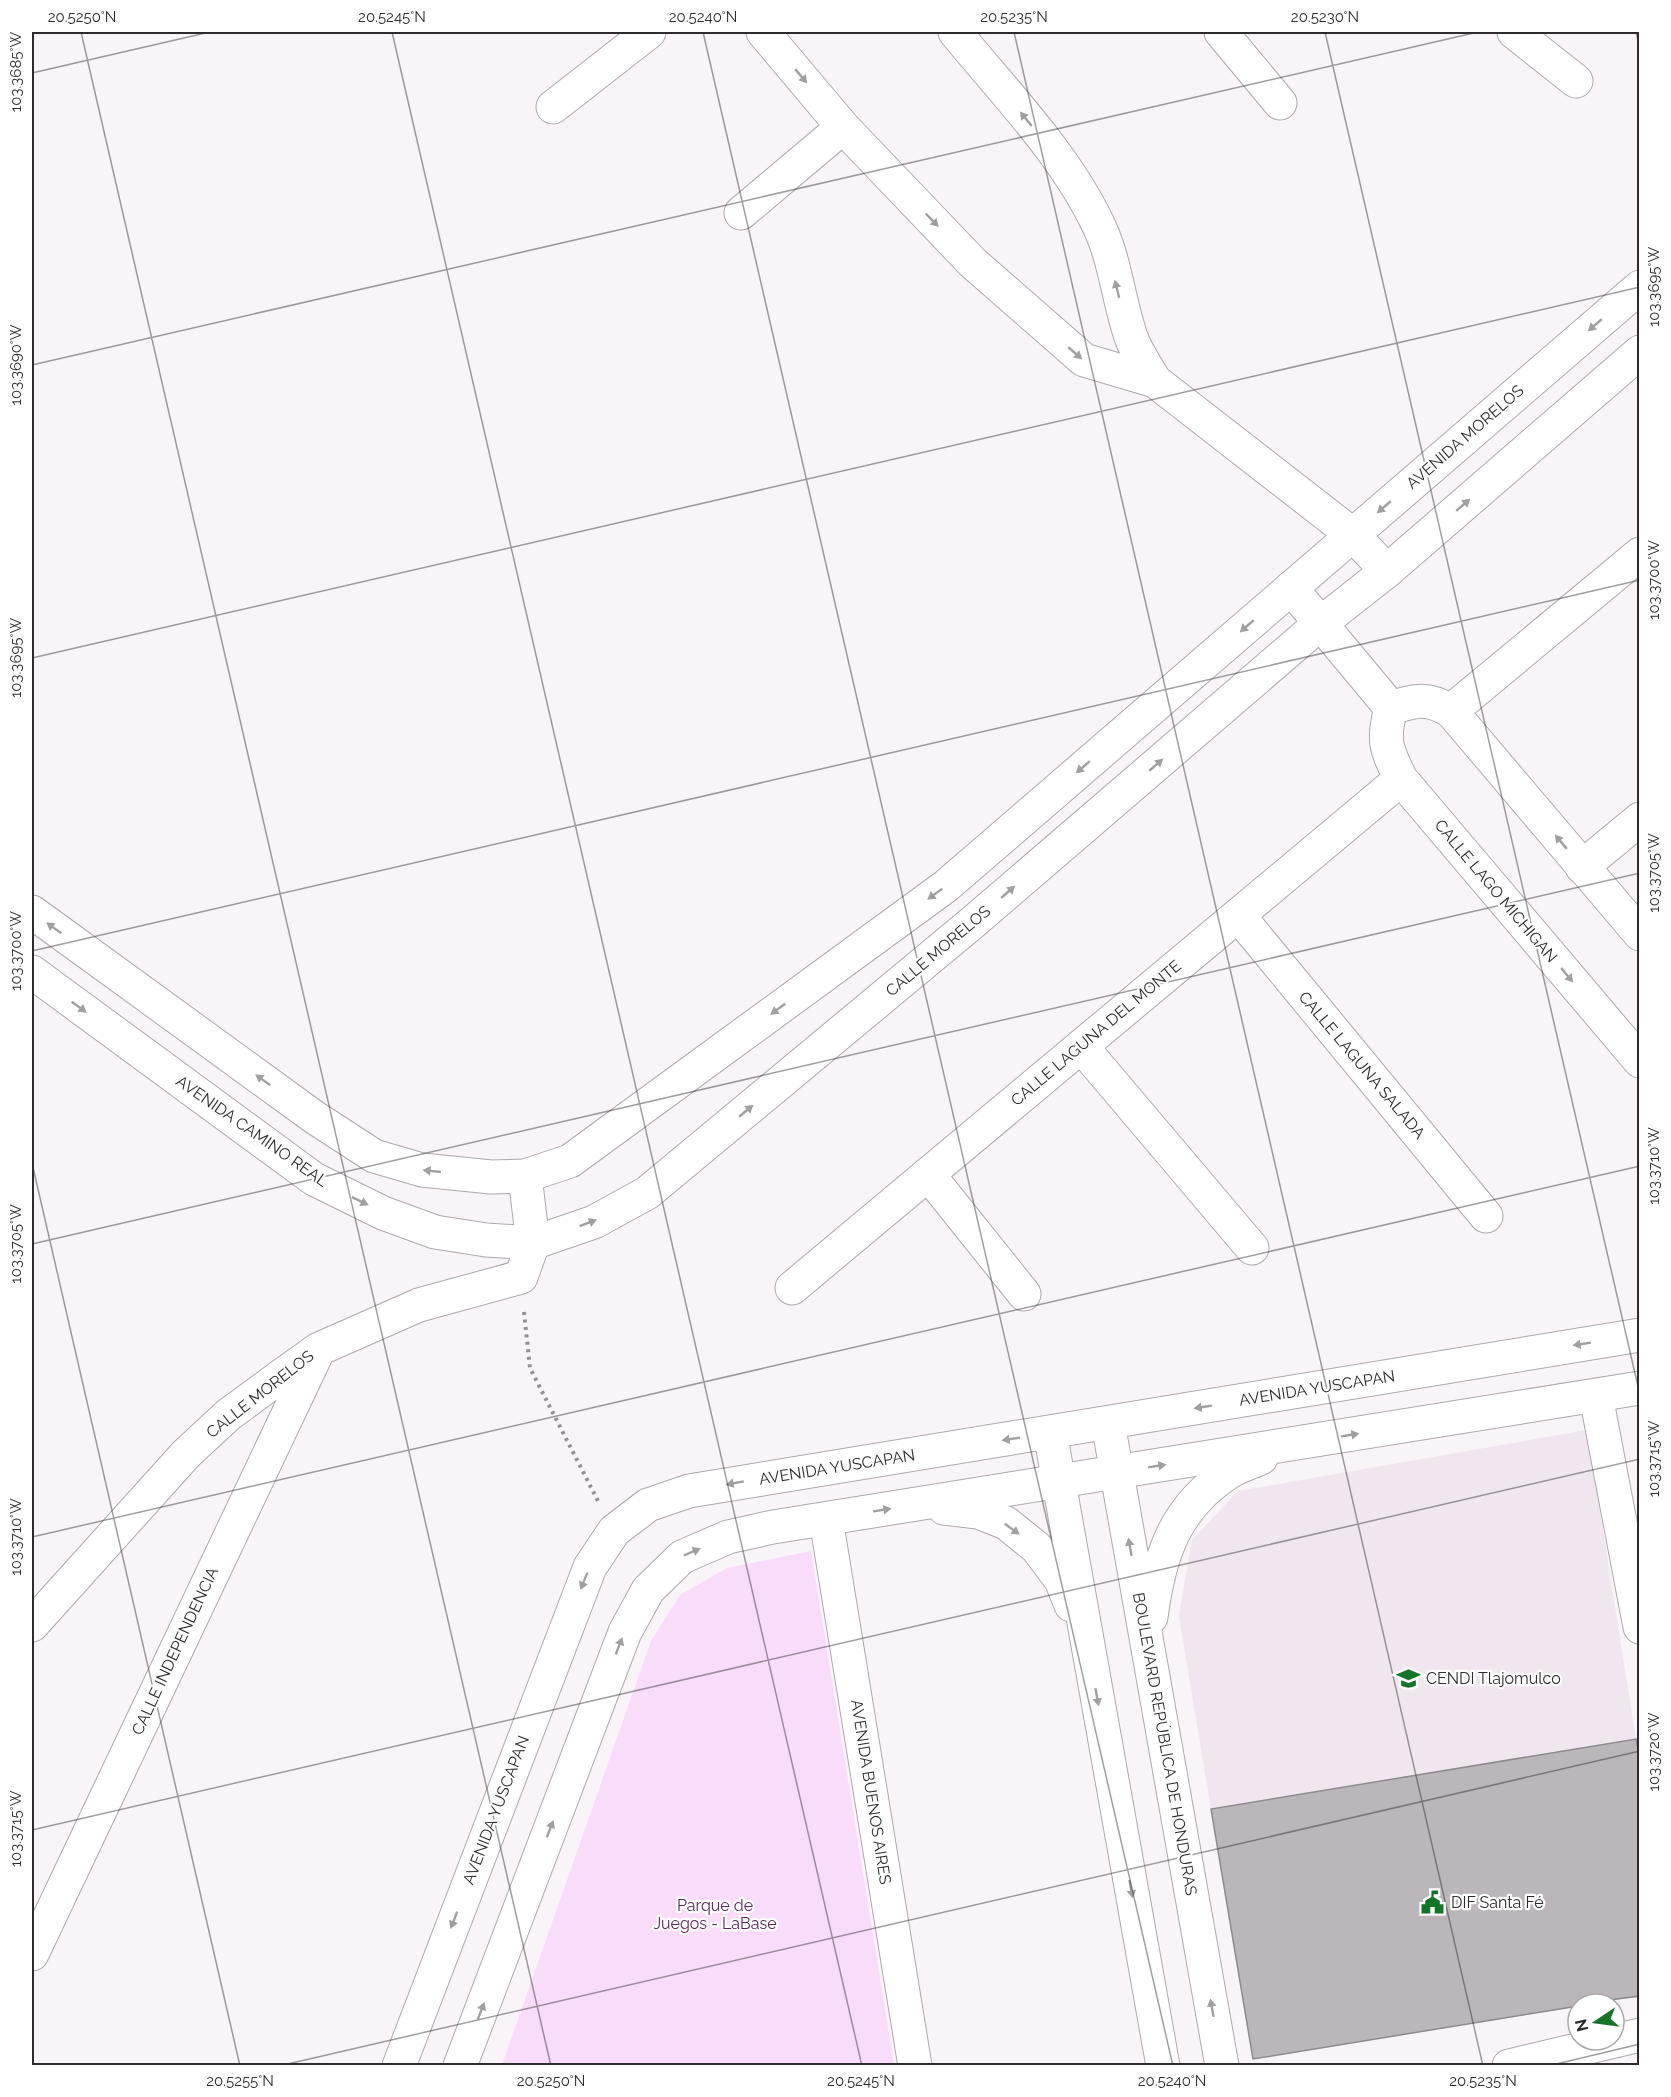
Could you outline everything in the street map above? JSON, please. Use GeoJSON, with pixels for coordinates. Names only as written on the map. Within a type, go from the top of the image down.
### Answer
{"type":"FeatureCollection","features":[{"type":"Feature","properties":{"kind":"street"},"geometry":{"type":"LineString","coordinates":[[553,107],[649,32]]}},
{"type":"Feature","properties":{"kind":"street"},"geometry":{"type":"LineString","coordinates":[[764,32],[843,127],[972,262],[1084,360],[1155,381],[1353,535],[1387,571]]}},
{"type":"Feature","properties":{"kind":"street"},"geometry":{"type":"LineString","coordinates":[[955,32],[1061,162],[1092,213],[1109,255],[1132,340],[1155,381]]}},
{"type":"Feature","properties":{"kind":"street"},"geometry":{"type":"LineString","coordinates":[[1221,32],[1280,103]]}},
{"type":"Feature","properties":{"kind":"street"},"geometry":{"type":"LineString","coordinates":[[1514,32],[1576,81]]}},
{"type":"Feature","properties":{"kind":"street"},"geometry":{"type":"LineString","coordinates":[[741,213],[843,127]]}},
{"type":"Feature","properties":{"kind":"street","name":"AVENIDA MORELOS"},"geometry":{"type":"LineString","coordinates":[[1291,588],[1640,286]]}},
{"type":"Feature","properties":{"kind":"street"},"geometry":{"type":"LineString","coordinates":[[1321,623],[1387,571],[1640,352]]}},
{"type":"Feature","properties":{"kind":"street"},"geometry":{"type":"LineString","coordinates":[[1451,711],[1640,554]]}},
{"type":"Feature","properties":{"kind":"street"},"geometry":{"type":"LineString","coordinates":[[32,912],[314,1117],[375,1156],[422,1170],[490,1177],[525,1176],[570,1161],[946,886],[1291,588],[1391,708],[1413,701],[1436,702],[1451,711],[1640,934]]}},
{"type":"Feature","properties":{"kind":"street","name":"CALLE MORELOS"},"geometry":{"type":"LineString","coordinates":[[533,1243],[594,1221],[647,1193],[897,985],[1321,623]]}},
{"type":"Feature","properties":{"kind":"street","name":"CALLE LAGO MICHIGAN"},"geometry":{"type":"LineString","coordinates":[[1391,708],[1385,729],[1387,751],[1401,778],[1640,1061]]}},
{"type":"Feature","properties":{"kind":"street","name":"CALLE LAGUNA DEL MONTE"},"geometry":{"type":"LineString","coordinates":[[792,1288],[1401,778]]}},
{"type":"Feature","properties":{"kind":"street"},"geometry":{"type":"LineString","coordinates":[[1582,867],[1640,819]]}},
{"type":"Feature","properties":{"kind":"street","name":"CALLE LAGUNA SALADA"},"geometry":{"type":"LineString","coordinates":[[1238,915],[1486,1216]]}},
{"type":"Feature","properties":{"kind":"street"},"geometry":{"type":"LineString","coordinates":[[867,943],[897,985]]}},
{"type":"Feature","properties":{"kind":"street","name":"AVENIDA CAMINO REAL"},"geometry":{"type":"LineString","coordinates":[[32,972],[314,1179],[383,1213],[435,1232],[486,1240],[533,1243]]}},
{"type":"Feature","properties":{"kind":"street"},"geometry":{"type":"LineString","coordinates":[[1081,1046],[1252,1248]]}},
{"type":"Feature","properties":{"kind":"street"},"geometry":{"type":"LineString","coordinates":[[928,1174],[1024,1294]]}},
{"type":"Feature","properties":{"kind":"street"},"geometry":{"type":"LineString","coordinates":[[521,1277],[533,1243],[525,1176]]}},
{"type":"Feature","properties":{"kind":"street","name":"CALLE MORELOS"},"geometry":{"type":"LineString","coordinates":[[32,1625],[194,1446],[228,1415],[319,1349],[419,1305],[521,1277]]}},
{"type":"Feature","properties":{"kind":"street","name":"AVENIDA YUSCAPAN"},"geometry":{"type":"LineString","coordinates":[[399,2066],[590,1567],[614,1531],[648,1505],[689,1491],[1640,1335]]}},
{"type":"Feature","properties":{"kind":"street","name":"CALLE INDEPENDENCIA"},"geometry":{"type":"LineString","coordinates":[[32,1954],[319,1349]]}},
{"type":"Feature","properties":{"kind":"street"},"geometry":{"type":"LineString","coordinates":[[460,2066],[625,1632],[648,1590],[682,1557],[728,1537],[826,1519],[1640,1388]]}},
{"type":"Feature","properties":{"kind":"street"},"geometry":{"type":"LineString","coordinates":[[1596,1395],[1640,1627]]}},
{"type":"Feature","properties":{"kind":"street","name":"BOULEVARD REPÚBLICA DE HONDURAS"},"geometry":{"type":"LineString","coordinates":[[1108,1423],[1222,2066]]}},
{"type":"Feature","properties":{"kind":"street"},"geometry":{"type":"LineString","coordinates":[[1050,1432],[1162,2066]]}},
{"type":"Feature","properties":{"kind":"street"},"geometry":{"type":"LineString","coordinates":[[1147,1642],[1156,1578],[1178,1522],[1197,1498],[1232,1471],[1297,1443]]}},
{"type":"Feature","properties":{"kind":"street"},"geometry":{"type":"LineString","coordinates":[[916,1504],[978,1512],[1006,1523],[1037,1548],[1061,1580],[1090,1655]]}},
{"type":"Feature","properties":{"kind":"street","name":"AVENIDA BUENOS AIRES"},"geometry":{"type":"LineString","coordinates":[[826,1519],[915,2066]]}},
{"type":"Feature","properties":{"kind":"street"},"geometry":{"type":"LineString","coordinates":[[1509,2066],[1640,2035]]}},
{"type":"Feature","properties":{"kind":"path"},"geometry":{"type":"LineString","coordinates":[[521,1277],[530,1368],[614,1531]]}},
{"type":"Feature","properties":{"kind":"shaded area","name":"CENDI Tlajomulco"},"geometry":{"type":"Polygon","coordinates":[[[1587,1430],[1636,1739],[1211,1809],[1179,1616],[1192,1540],[1238,1491],[1587,1430]]]}},
{"type":"Feature","properties":{"kind":"green space","name":"Parque de Juegos - LaBase"},"geometry":{"type":"Polygon","coordinates":[[[811,1551],[894,2065],[502,2065],[651,1641],[680,1595],[727,1568],[811,1551]]]}},
{"type":"Feature","properties":{"kind":"building","name":"DIF Santa Fé"},"geometry":{"type":"Polygon","coordinates":[[[1636,1739],[1640,1758],[1640,1996],[1626,1998],[1626,1992],[1566,1992],[1566,2008],[1253,2059],[1211,1809],[1636,1739]]]}},
{"type":"Feature","properties":{"kind":"place","name":"CENDI Tlajomulco"},"geometry":{"type":"Point","coordinates":[1408,1678]}},
{"type":"Feature","properties":{"kind":"place","name":"DIF Santa Fé"},"geometry":{"type":"Point","coordinates":[1433,1902]}}]}
